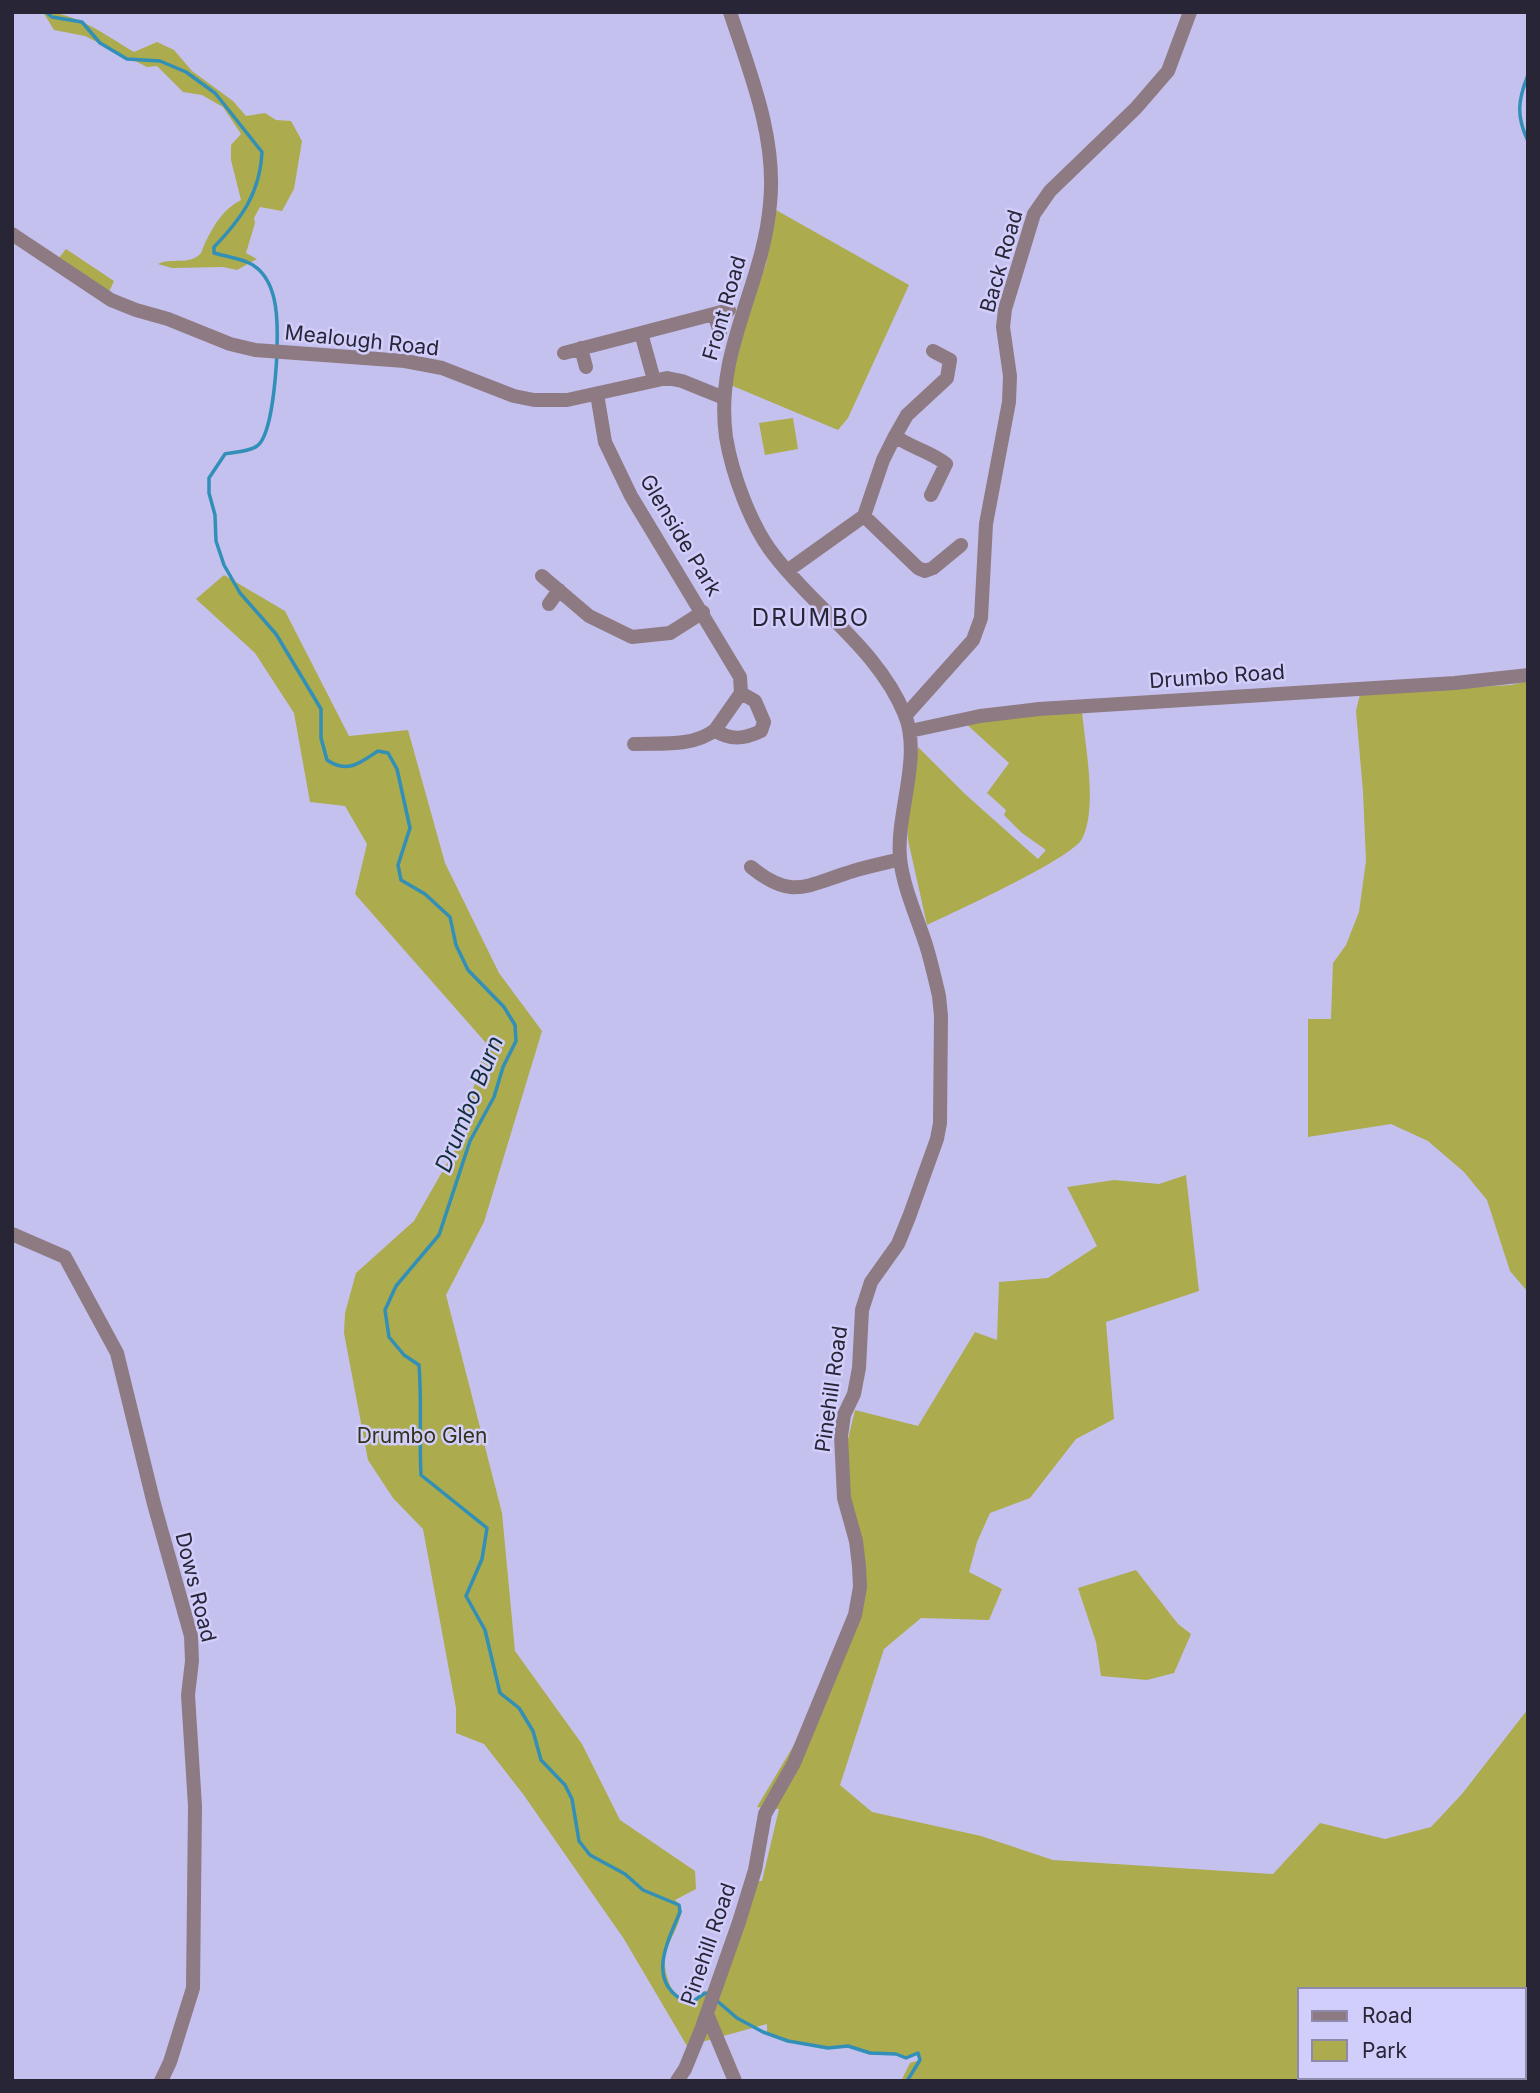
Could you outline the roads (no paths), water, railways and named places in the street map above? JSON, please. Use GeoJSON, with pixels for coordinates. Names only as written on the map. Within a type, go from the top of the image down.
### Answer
{"type":"FeatureCollection","features":[{"type":"Feature","properties":{"kind":"street","name":"Front Road"},"geometry":{"type":"LineString","coordinates":[[730,12],[762,114],[772,180],[771,203],[761,257],[726,369],[726,438],[745,500],[758,530],[773,554],[856,641],[878,670],[905,716],[910,731]]}},
{"type":"Feature","properties":{"kind":"street","name":"Back Road"},"geometry":{"type":"LineString","coordinates":[[905,716],[973,640],[981,618],[986,524],[1009,402],[1010,376],[1003,327],[1005,309],[1034,214],[1051,191],[1136,108],[1168,71],[1190,12]]}},
{"type":"Feature","properties":{"kind":"street","name":"Mealough Road"},"geometry":{"type":"LineString","coordinates":[[12,234],[111,300],[168,318],[230,344],[255,350],[405,361],[442,368],[514,396],[534,400],[567,400],[667,378],[682,381],[724,398]]}},
{"type":"Feature","properties":{"kind":"street"},"geometry":{"type":"LineString","coordinates":[[564,354],[721,312],[720,332]]}},
{"type":"Feature","properties":{"kind":"street"},"geometry":{"type":"LineString","coordinates":[[641,333],[654,380]]}},
{"type":"Feature","properties":{"kind":"street"},"geometry":{"type":"LineString","coordinates":[[581,348],[586,367]]}},
{"type":"Feature","properties":{"kind":"street"},"geometry":{"type":"LineString","coordinates":[[787,571],[864,516],[883,460],[907,415],[947,378],[950,360],[933,351]]}},
{"type":"Feature","properties":{"kind":"street","name":"Glenside Park"},"geometry":{"type":"LineString","coordinates":[[597,394],[605,442],[631,496],[740,677],[741,693],[755,701],[762,712],[764,722],[761,732],[751,736],[735,739],[715,730]]}},
{"type":"Feature","properties":{"kind":"street"},"geometry":{"type":"LineString","coordinates":[[895,436],[904,443],[934,454],[946,464],[931,495]]}},
{"type":"Feature","properties":{"kind":"street"},"geometry":{"type":"LineString","coordinates":[[864,516],[918,568],[925,571],[933,568],[961,545]]}},
{"type":"Feature","properties":{"kind":"street"},"geometry":{"type":"LineString","coordinates":[[542,576],[589,615],[632,637],[670,633],[703,612]]}},
{"type":"Feature","properties":{"kind":"street"},"geometry":{"type":"LineString","coordinates":[[549,604],[559,590]]}},
{"type":"Feature","properties":{"kind":"street","name":"Drumbo Road"},"geometry":{"type":"LineString","coordinates":[[910,731],[980,716],[1039,709],[1455,683],[1528,675]]}},
{"type":"Feature","properties":{"kind":"street"},"geometry":{"type":"LineString","coordinates":[[634,744],[704,739],[715,730],[741,693]]}},
{"type":"Feature","properties":{"kind":"street","name":"Pinehill Road"},"geometry":{"type":"LineString","coordinates":[[677,2081],[692,2053],[755,1870],[765,1814],[794,1763],[855,1615],[860,1587],[856,1541],[844,1498],[841,1436],[844,1415],[854,1394],[859,1368],[862,1310],[871,1282],[898,1244],[937,1139],[940,1123],[939,996],[900,859],[910,731]]}},
{"type":"Feature","properties":{"kind":"street"},"geometry":{"type":"LineString","coordinates":[[751,867],[778,884],[805,888],[849,872],[900,859]]}},
{"type":"Feature","properties":{"kind":"street","name":"Dows Road"},"geometry":{"type":"LineString","coordinates":[[12,1234],[65,1256],[117,1353],[154,1504],[191,1636],[192,1661],[188,1695],[195,1806],[193,1988],[170,2062],[161,2081]]}},
{"type":"Feature","properties":{"kind":"street"},"geometry":{"type":"LineString","coordinates":[[710,2003],[735,2081]]}},
{"type":"Feature","properties":{"kind":"waterway","name":"Drumbo Burn"},"geometry":{"type":"LineString","coordinates":[[46,12],[52,17],[82,22],[100,43],[127,59],[160,61],[186,72],[215,93],[262,152],[258,180],[248,204],[214,247],[214,253],[247,262],[265,277],[274,298],[277,347]]}},
{"type":"Feature","properties":{"kind":"waterway"},"geometry":{"type":"LineString","coordinates":[[1528,75],[1520,108],[1528,141]]}},
{"type":"Feature","properties":{"kind":"waterway","name":"Drumbo Burn"},"geometry":{"type":"LineString","coordinates":[[277,354],[270,417],[262,440],[250,449],[225,454],[209,478],[216,541],[224,565],[240,593],[276,634],[321,709],[321,738],[327,760],[347,766],[359,763],[378,751],[388,753],[397,769],[410,828],[398,865],[401,880],[425,894],[450,917],[456,945],[468,970],[504,1007],[515,1025],[516,1041],[503,1067],[494,1097],[470,1141],[439,1235],[396,1286],[385,1310],[389,1337],[404,1355],[419,1365],[421,1475],[487,1528],[482,1559],[466,1596],[485,1630],[500,1693],[519,1708],[533,1731],[541,1760],[565,1785],[572,1799],[579,1841],[590,1855],[625,1874],[643,1890],[679,1905],[680,1912],[663,1961],[666,1984],[686,2002],[705,1993],[710,1996]]}},
{"type":"Feature","properties":{"kind":"waterway","name":"Drumbo Burn"},"geometry":{"type":"LineString","coordinates":[[716,2000],[737,2018],[788,2041],[828,2048],[848,2046],[870,2053],[896,2054],[906,2058],[918,2053],[920,2060],[907,2081]]}},
{"type":"Feature","properties":{"kind":"district","name":"DRUMBO"},"geometry":{"type":"Point","coordinates":[811,617]}},
{"type":"Feature","properties":{"kind":"park label","name":"Drumbo Glen"},"geometry":{"type":"Point","coordinates":[422,1435]}}]}
